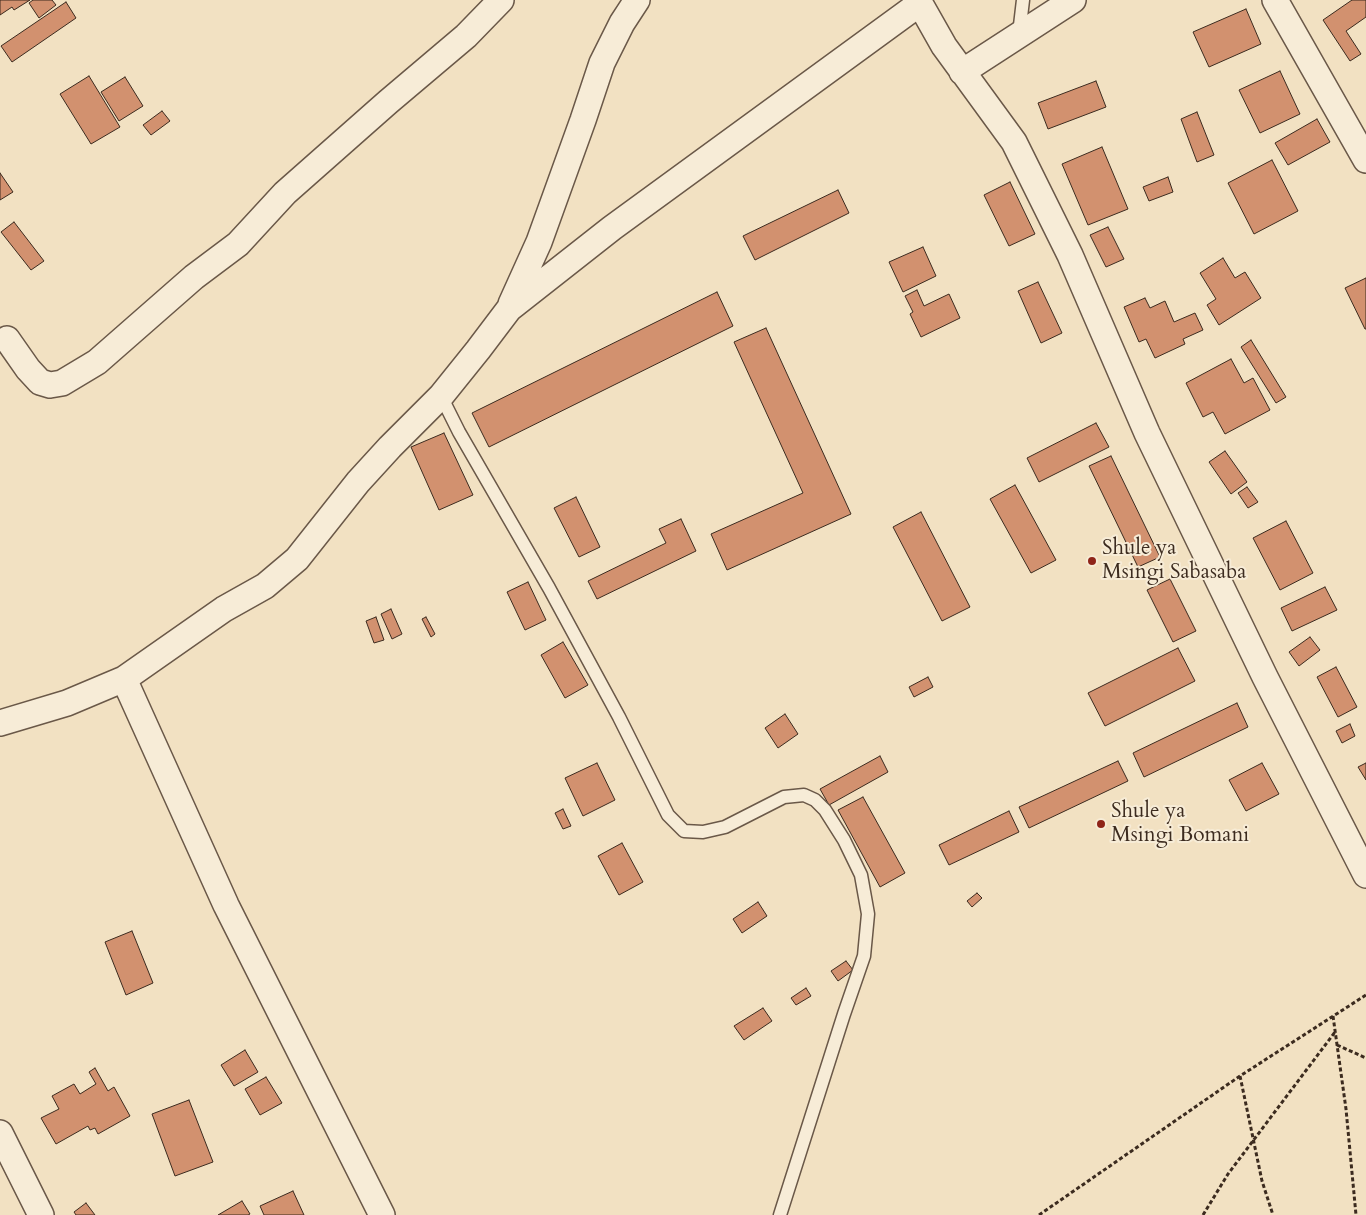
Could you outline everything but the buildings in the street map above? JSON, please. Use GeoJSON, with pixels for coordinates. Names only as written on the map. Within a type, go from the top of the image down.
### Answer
{"type":"FeatureCollection","features":[{"type":"Feature","properties":{"kind":"street"},"geometry":{"type":"LineString","coordinates":[[7,339],[28,369],[40,382],[50,385],[62,383],[97,362],[194,277],[238,244],[285,193],[466,36],[502,0]]}},
{"type":"Feature","properties":{"kind":"street"},"geometry":{"type":"LineString","coordinates":[[0,723],[67,703],[124,678],[224,609],[265,586],[298,559],[358,482],[441,396],[509,309],[539,242],[602,63],[622,23],[637,0]]}},
{"type":"Feature","properties":{"kind":"street"},"geometry":{"type":"LineString","coordinates":[[962,72],[1073,0]]}},
{"type":"Feature","properties":{"kind":"street"},"geometry":{"type":"LineString","coordinates":[[1275,0],[1366,160]]}},
{"type":"Feature","properties":{"kind":"street"},"geometry":{"type":"LineString","coordinates":[[509,309],[612,228],[919,2],[944,46],[1014,142],[1070,255],[1147,433],[1265,678],[1366,875]]}},
{"type":"Feature","properties":{"kind":"street"},"geometry":{"type":"LineString","coordinates":[[124,678],[226,905],[382,1215]]}},
{"type":"Feature","properties":{"kind":"street"},"geometry":{"type":"LineString","coordinates":[[0,1133],[41,1215]]}},
{"type":"Feature","properties":{"kind":"lane"},"geometry":{"type":"LineString","coordinates":[[1019,34],[1023,0]]}},
{"type":"Feature","properties":{"kind":"lane"},"geometry":{"type":"LineString","coordinates":[[441,396],[459,432],[549,588],[619,717],[668,815],[684,832],[703,832],[725,827],[784,797],[804,795],[815,800],[825,810],[844,840],[861,874],[868,914],[864,956],[780,1215]]}},
{"type":"Feature","properties":{"kind":"path"},"geometry":{"type":"LineString","coordinates":[[1039,1215],[1240,1076],[1366,995]]}},
{"type":"Feature","properties":{"kind":"path"},"geometry":{"type":"LineString","coordinates":[[1333,1016],[1346,1109],[1356,1215]]}},
{"type":"Feature","properties":{"kind":"path"},"geometry":{"type":"LineString","coordinates":[[1203,1215],[1228,1174],[1335,1032]]}},
{"type":"Feature","properties":{"kind":"path"},"geometry":{"type":"LineString","coordinates":[[1337,1045],[1366,1058]]}},
{"type":"Feature","properties":{"kind":"path"},"geometry":{"type":"LineString","coordinates":[[1240,1076],[1262,1181],[1273,1215]]}},
{"type":"Feature","properties":{"kind":"place","name":"Shule ya Msingi Sabasaba"},"geometry":{"type":"Point","coordinates":[1092,561]}},
{"type":"Feature","properties":{"kind":"place","name":"Shule ya Msingi Bomani"},"geometry":{"type":"Point","coordinates":[1101,824]}}]}
